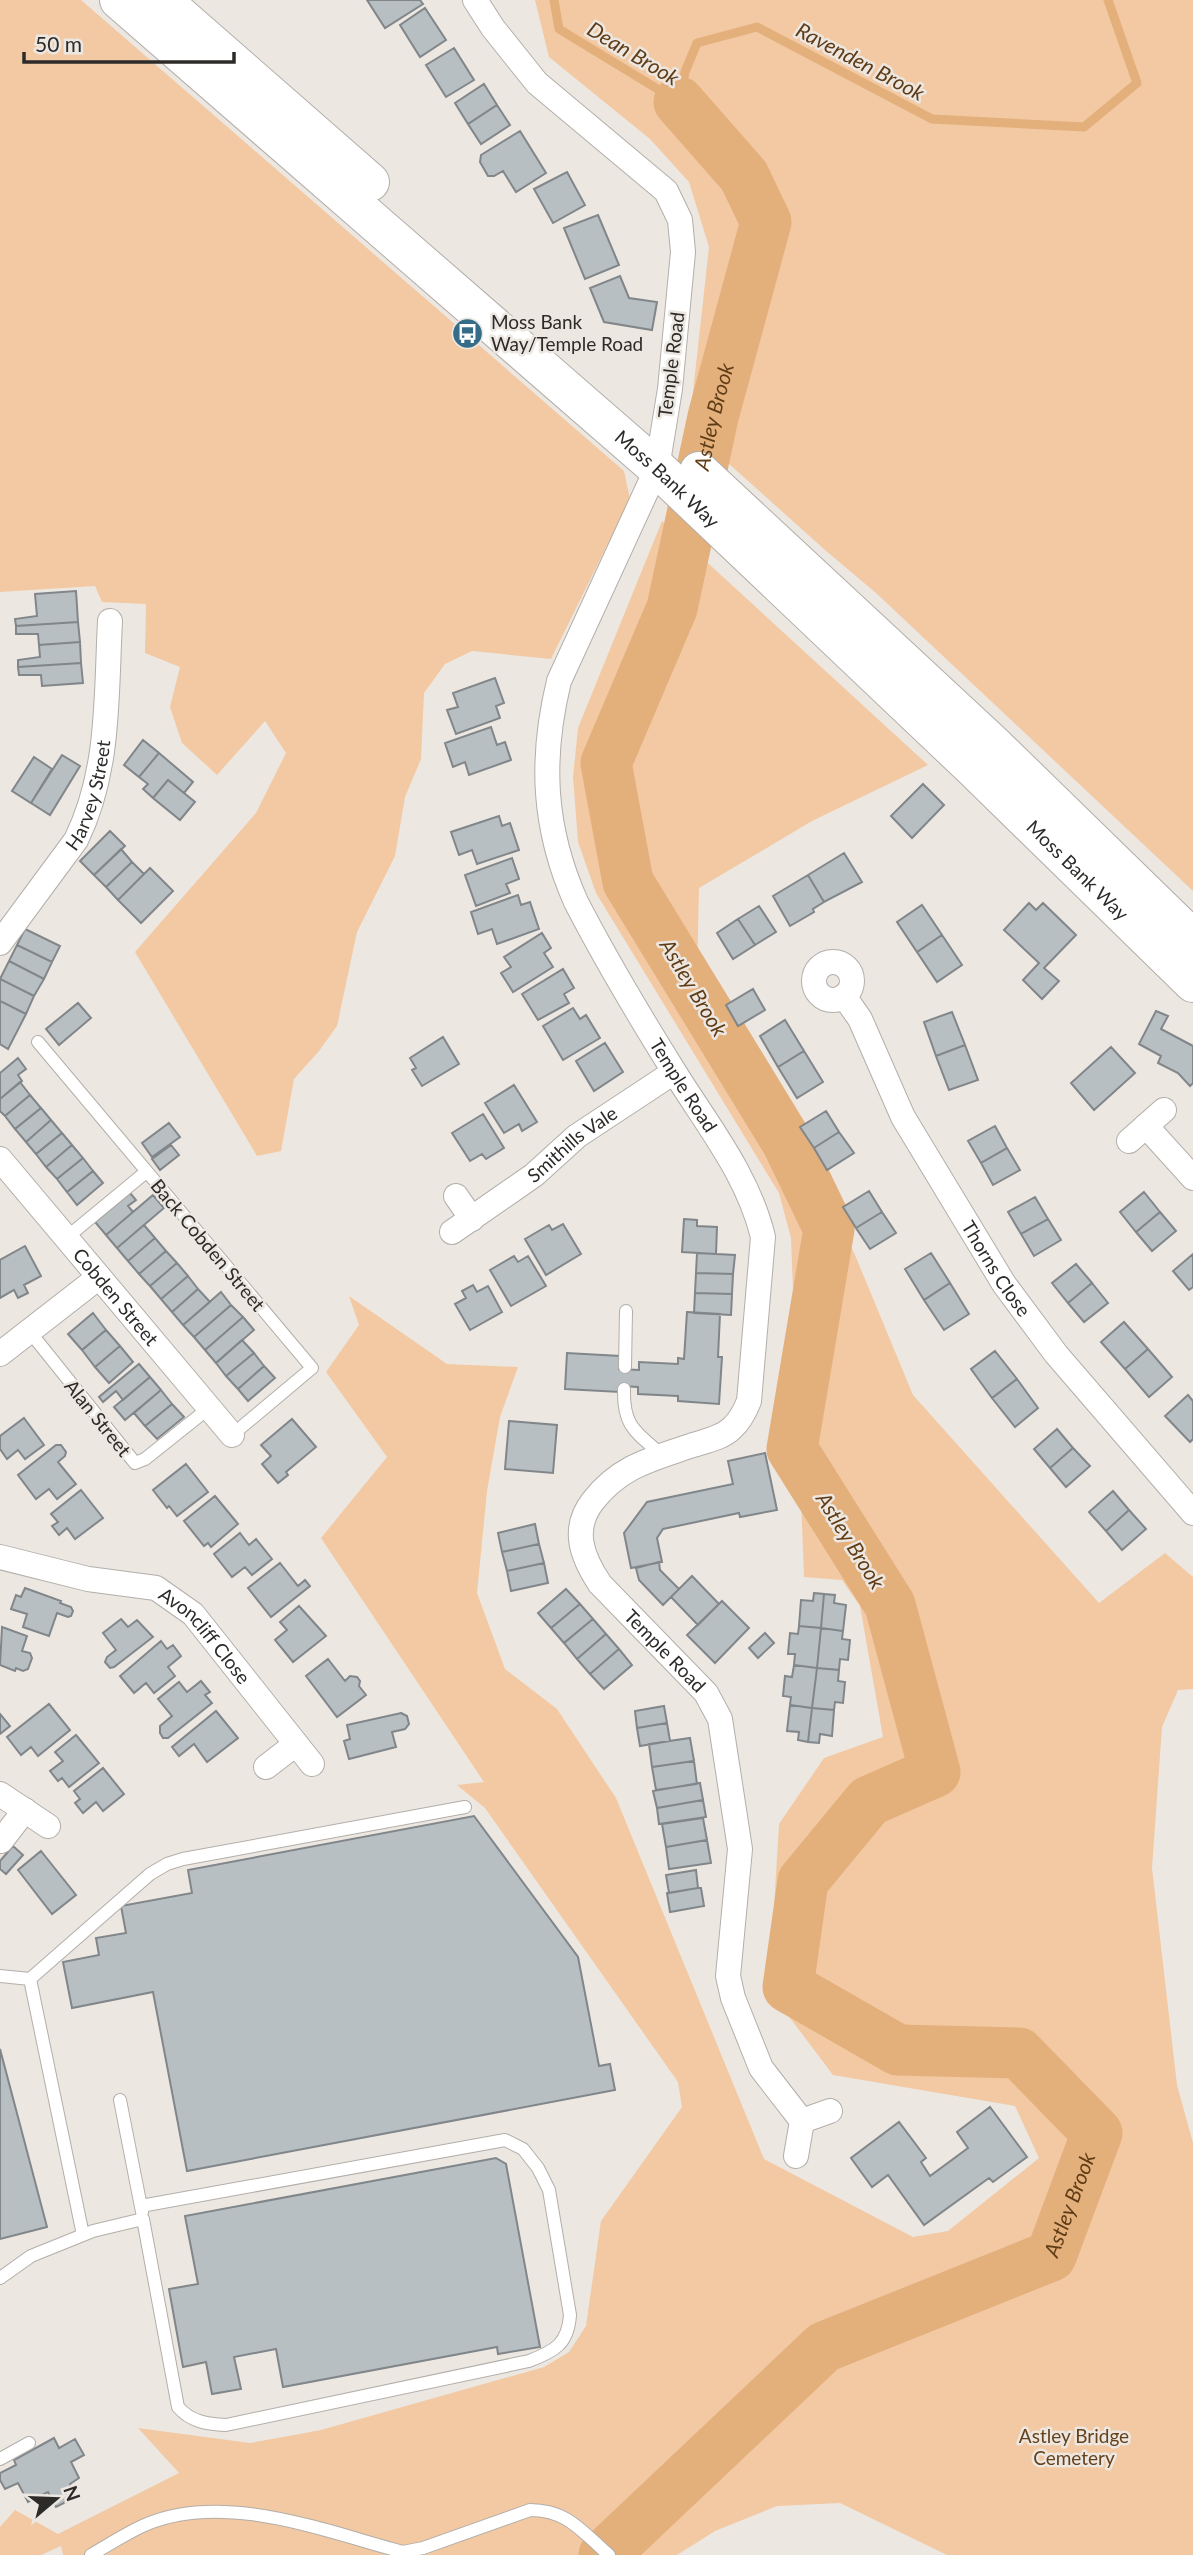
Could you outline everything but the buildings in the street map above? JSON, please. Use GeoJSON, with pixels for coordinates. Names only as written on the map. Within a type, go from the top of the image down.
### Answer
{"type":"FeatureCollection","features":[{"type":"Feature","properties":{"kind":"highway","name":"Moss Bank Way"},"geometry":{"type":"LineString","coordinates":[[119,0],[659,452],[973,768],[1193,983]]}},
{"type":"Feature","properties":{"kind":"highway","name":"Moss Bank Way"},"geometry":{"type":"LineString","coordinates":[[162,0],[659,452],[996,747],[1193,939]]}},
{"type":"Feature","properties":{"kind":"street","name":"Temple Road"},"geometry":{"type":"LineString","coordinates":[[475,0],[537,83],[666,191],[680,220],[683,253],[670,389],[659,452],[559,681],[550,718],[546,758],[551,821],[565,877],[593,935],[674,1072],[741,1175],[763,1237],[749,1401],[746,1408],[732,1429],[716,1438],[662,1455],[629,1469],[607,1483],[583,1513],[580,1529],[589,1568],[600,1584],[706,1693],[720,1719],[740,1849],[728,1976],[733,1998],[761,2068],[802,2121]]}},
{"type":"Feature","properties":{"kind":"street","name":"Harvey Street"},"geometry":{"type":"LineString","coordinates":[[0,943],[76,839],[85,821],[104,744],[110,621]]}},
{"type":"Feature","properties":{"kind":"street","name":"Thorns Close"},"geometry":{"type":"LineString","coordinates":[[844,996],[860,1019],[903,1116],[1004,1284],[1056,1354],[1193,1513]]}},
{"type":"Feature","properties":{"kind":"street","name":"Smithills Vale"},"geometry":{"type":"LineString","coordinates":[[456,1196],[462,1225],[534,1175],[577,1136],[674,1072]]}},
{"type":"Feature","properties":{"kind":"street"},"geometry":{"type":"LineString","coordinates":[[1146,1126],[1193,1178]]}},
{"type":"Feature","properties":{"kind":"street","name":"Cobden Street"},"geometry":{"type":"LineString","coordinates":[[0,1159],[232,1435]]}},
{"type":"Feature","properties":{"kind":"street"},"geometry":{"type":"LineString","coordinates":[[0,1354],[99,1277]]}},
{"type":"Feature","properties":{"kind":"street","name":"Avoncliff Close"},"geometry":{"type":"LineString","coordinates":[[0,1557],[88,1579],[156,1588],[172,1597],[193,1614],[313,1764]]}},
{"type":"Feature","properties":{"kind":"street"},"geometry":{"type":"LineString","coordinates":[[266,1767],[296,1744]]}},
{"type":"Feature","properties":{"kind":"street"},"geometry":{"type":"LineString","coordinates":[[0,1794],[48,1826]]}},
{"type":"Feature","properties":{"kind":"street"},"geometry":{"type":"LineString","coordinates":[[1,1841],[25,1810]]}},
{"type":"Feature","properties":{"kind":"street"},"geometry":{"type":"LineString","coordinates":[[796,2156],[802,2121],[830,2111]]}},
{"type":"Feature","properties":{"kind":"lane","name":"Back Cobden Street"},"geometry":{"type":"LineString","coordinates":[[38,1042],[312,1368],[232,1435]]}},
{"type":"Feature","properties":{"kind":"lane"},"geometry":{"type":"LineString","coordinates":[[66,1238],[146,1172]]}},
{"type":"Feature","properties":{"kind":"lane"},"geometry":{"type":"LineString","coordinates":[[625,1367],[626,1311]]}},
{"type":"Feature","properties":{"kind":"lane","name":"Alan Street"},"geometry":{"type":"LineString","coordinates":[[30,1332],[135,1463],[145,1460],[209,1408]]}},
{"type":"Feature","properties":{"kind":"lane"},"geometry":{"type":"LineString","coordinates":[[624,1389],[628,1423],[662,1455]]}},
{"type":"Feature","properties":{"kind":"lane"},"geometry":{"type":"LineString","coordinates":[[0,1976],[30,1979],[150,1874],[167,1864],[465,1807]]}},
{"type":"Feature","properties":{"kind":"lane"},"geometry":{"type":"LineString","coordinates":[[30,1979],[83,2235]]}},
{"type":"Feature","properties":{"kind":"lane"},"geometry":{"type":"LineString","coordinates":[[0,2278],[31,2256],[142,2212],[505,2140],[523,2149],[538,2168],[549,2190],[570,2315],[569,2331],[560,2344],[548,2354],[530,2361],[226,2425],[206,2424],[186,2417],[178,2407],[142,2212],[120,2099]]}},
{"type":"Feature","properties":{"kind":"lane"},"geometry":{"type":"LineString","coordinates":[[0,2459],[29,2443]]}},
{"type":"Feature","properties":{"kind":"lane"},"geometry":{"type":"LineString","coordinates":[[91,2555],[149,2523],[188,2514],[255,2513],[403,2552],[422,2548],[530,2510],[548,2510],[563,2515],[609,2555]]}},
{"type":"Feature","properties":{"kind":"green space"},"geometry":{"type":"Polygon","coordinates":[[[0,0],[81,0],[624,471],[630,499],[551,659],[472,651],[445,664],[424,693],[421,759],[405,797],[395,856],[357,932],[337,1026],[294,1079],[281,1151],[257,1156],[135,952],[256,813],[286,753],[265,721],[217,775],[182,743],[170,707],[180,667],[145,653],[146,604],[102,602],[95,586],[0,592],[0,0]]]}},
{"type":"Feature","properties":{"kind":"green space"},"geometry":{"type":"Polygon","coordinates":[[[535,0],[1193,0],[1193,891],[876,593],[689,428],[709,247],[689,182],[650,139],[549,57],[535,0]]]}},
{"type":"Feature","properties":{"kind":"green space","name":"Astley Bridge Cemetery"},"geometry":{"type":"Polygon","coordinates":[[[662,521],[928,765],[812,821],[699,888],[697,973],[792,1129],[855,1255],[913,1395],[1099,1603],[1165,1553],[1193,1577],[1193,1689],[1178,1690],[1162,1727],[1152,1868],[1177,2085],[1193,2143],[1193,2555],[947,2555],[840,2503],[777,2506],[715,2531],[677,2555],[63,2555],[61,2546],[41,2555],[0,2555],[0,2527],[15,2510],[58,2534],[179,2473],[138,2428],[250,2443],[321,2430],[544,2367],[569,2352],[586,2326],[601,2221],[682,2107],[678,2082],[485,1808],[457,1785],[484,1782],[321,1538],[387,1457],[326,1372],[359,1325],[349,1296],[447,1364],[518,1367],[500,1417],[487,1491],[477,1593],[505,1669],[557,1709],[616,1798],[764,2159],[913,2237],[948,2231],[1039,2158],[1015,2106],[833,2075],[769,1990],[779,1824],[824,1758],[883,1737],[860,1606],[842,1580],[804,1577],[791,1238],[779,1193],[596,893],[578,842],[573,777],[578,728],[662,521]]]}},
{"type":"Feature","properties":{"kind":"waterway","name":"Ravenden Brook"},"geometry":{"type":"LineString","coordinates":[[554,0],[559,29],[679,102],[685,72],[697,43],[757,27],[932,119],[1084,127],[1137,83],[1108,0]]}},
{"type":"Feature","properties":{"kind":"waterway","name":"Astley Brook"},"geometry":{"type":"LineString","coordinates":[[604,2555],[824,2347],[1051,2256],[1097,2133],[1019,2053],[898,2050],[788,1987],[803,1881],[869,1801],[935,1772],[890,1605],[792,1449],[829,1229],[787,1142],[628,882],[606,763],[672,608],[713,417],[766,222],[744,176],[679,102]]}},
{"type":"Feature","properties":{"kind":"place","name":"Moss Bank Way/Temple Road"},"geometry":{"type":"Point","coordinates":[468,333]}},
{"type":"Feature","properties":{"kind":"water label","name":"Dean Brook"},"geometry":{"type":"Point","coordinates":[633,54]}}]}
